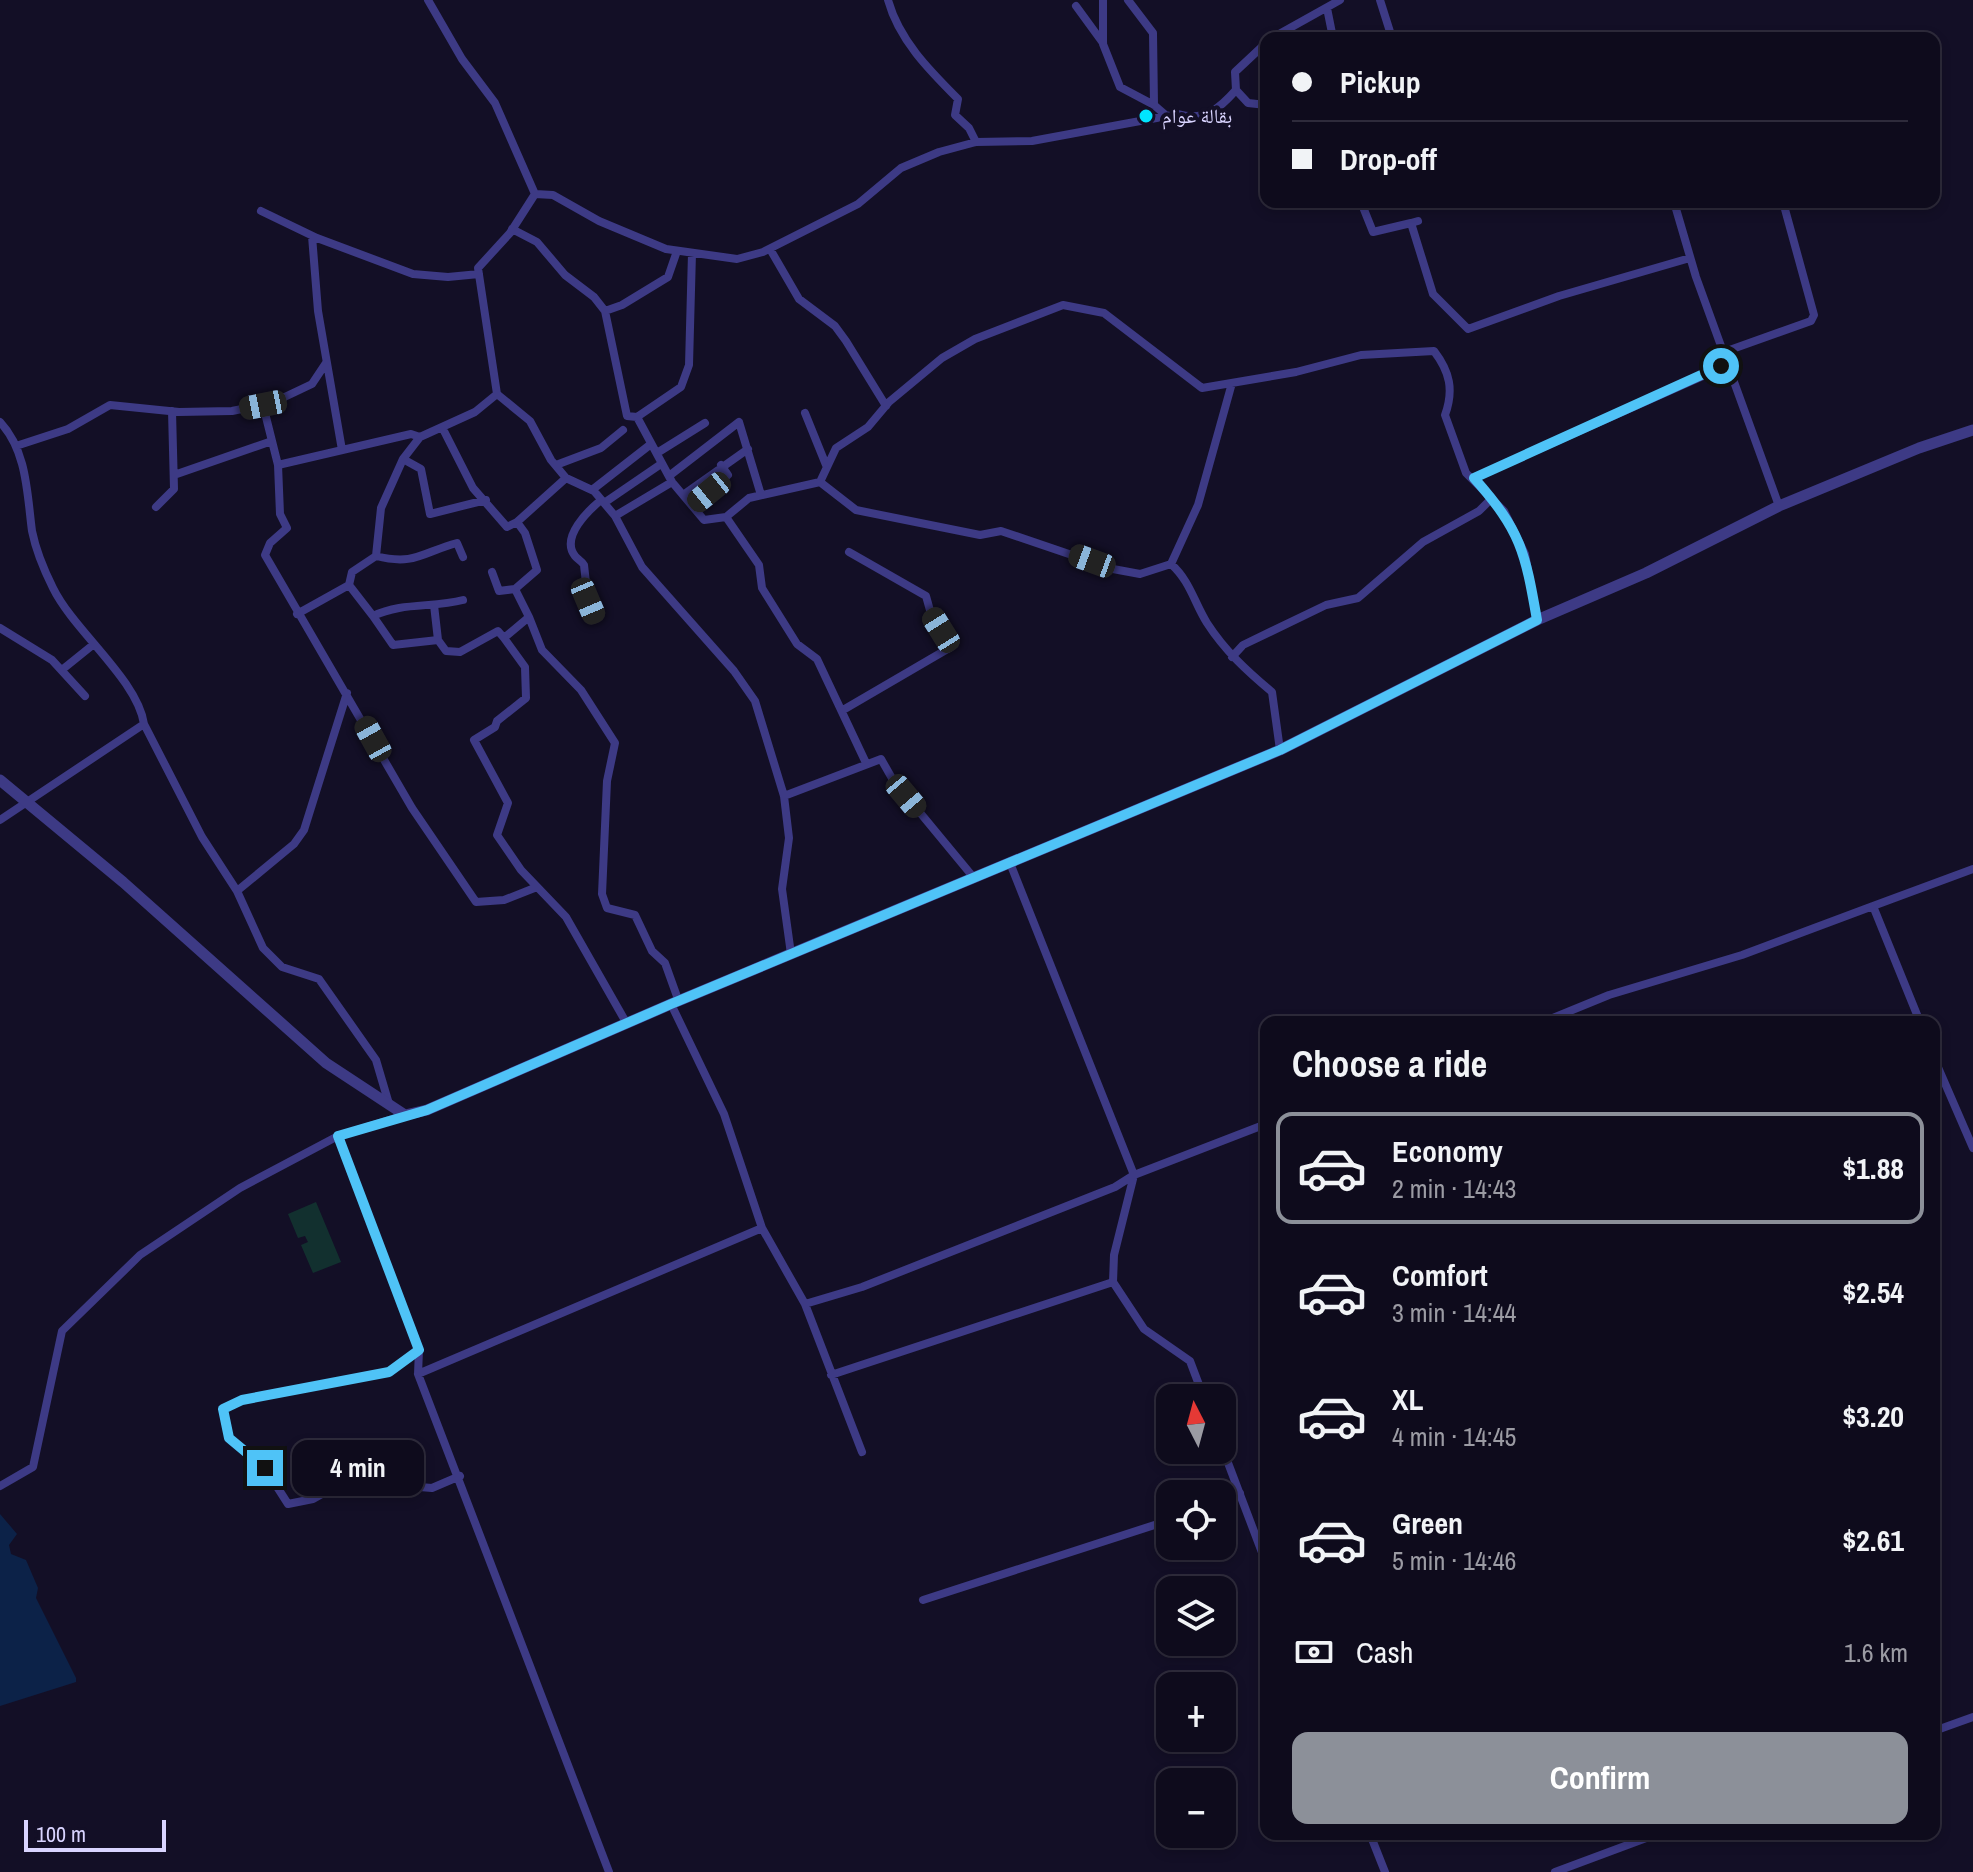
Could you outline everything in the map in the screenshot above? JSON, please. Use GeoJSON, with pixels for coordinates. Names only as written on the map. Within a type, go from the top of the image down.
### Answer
{"type":"FeatureCollection","features":[{"type":"Feature","properties":{"kind":"street"},"geometry":{"type":"LineString","coordinates":[[428,0],[462,59],[495,103],[535,194]]}},
{"type":"Feature","properties":{"kind":"street"},"geometry":{"type":"LineString","coordinates":[[888,0],[893,18],[902,27],[913,53],[958,99],[955,115],[969,128],[976,142]]}},
{"type":"Feature","properties":{"kind":"street"},"geometry":{"type":"LineString","coordinates":[[1103,0],[1103,44]]}},
{"type":"Feature","properties":{"kind":"street"},"geometry":{"type":"LineString","coordinates":[[1128,0],[1153,33],[1154,105]]}},
{"type":"Feature","properties":{"kind":"street"},"geometry":{"type":"LineString","coordinates":[[1283,32],[1340,0]]}},
{"type":"Feature","properties":{"kind":"street"},"geometry":{"type":"LineString","coordinates":[[1380,0],[1390,32]]}},
{"type":"Feature","properties":{"kind":"street"},"geometry":{"type":"LineString","coordinates":[[1076,6],[1103,44],[1120,87],[1154,105],[1169,118]]}},
{"type":"Feature","properties":{"kind":"street"},"geometry":{"type":"LineString","coordinates":[[1327,8],[1332,32]]}},
{"type":"Feature","properties":{"kind":"street"},"geometry":{"type":"LineString","coordinates":[[1260,49],[1235,72],[1236,90],[1248,103],[1260,104]]}},
{"type":"Feature","properties":{"kind":"street"},"geometry":{"type":"LineString","coordinates":[[535,194],[553,195],[633,237],[677,251],[737,259],[770,249],[858,204],[901,168],[976,142],[1032,141],[1217,112],[1236,90]]}},
{"type":"Feature","properties":{"kind":"street"},"geometry":{"type":"LineString","coordinates":[[535,194],[512,229],[478,268],[497,394],[530,421],[566,478],[592,490],[603,501],[615,516],[642,567],[734,671],[755,701],[784,796],[789,838],[782,889],[791,954]]}},
{"type":"Feature","properties":{"kind":"street"},"geometry":{"type":"LineString","coordinates":[[1363,208],[1373,232],[1414,222],[1433,294],[1468,329],[1559,296],[1690,258]]}},
{"type":"Feature","properties":{"kind":"street"},"geometry":{"type":"LineString","coordinates":[[1676,208],[1690,258],[1779,506]]}},
{"type":"Feature","properties":{"kind":"street"},"geometry":{"type":"LineString","coordinates":[[1724,352],[1813,319],[1785,208]]}},
{"type":"Feature","properties":{"kind":"street"},"geometry":{"type":"LineString","coordinates":[[261,211],[312,236],[413,274],[448,277],[479,274]]}},
{"type":"Feature","properties":{"kind":"street"},"geometry":{"type":"LineString","coordinates":[[512,229],[537,242],[565,275],[594,297],[605,311],[627,416],[637,417],[681,387],[689,365],[692,253]]}},
{"type":"Feature","properties":{"kind":"street"},"geometry":{"type":"LineString","coordinates":[[312,236],[326,363],[342,450]]}},
{"type":"Feature","properties":{"kind":"street"},"geometry":{"type":"LineString","coordinates":[[770,249],[799,299],[835,326],[886,406]]}},
{"type":"Feature","properties":{"kind":"street"},"geometry":{"type":"LineString","coordinates":[[605,311],[622,305],[668,277],[677,251]]}},
{"type":"Feature","properties":{"kind":"street"},"geometry":{"type":"LineString","coordinates":[[820,482],[836,448],[868,427],[886,406],[942,358],[975,339],[1063,305],[1104,313],[1202,388],[1296,372],[1361,355],[1434,351],[1445,365],[1452,395],[1445,415],[1466,473],[1504,511],[1525,554],[1537,620]]}},
{"type":"Feature","properties":{"kind":"street"},"geometry":{"type":"LineString","coordinates":[[1474,478],[1714,371],[1721,366],[1724,352]]}},
{"type":"Feature","properties":{"kind":"street"},"geometry":{"type":"LineString","coordinates":[[16,446],[68,429],[110,405],[172,411],[232,411],[263,405],[312,384],[326,363]]}},
{"type":"Feature","properties":{"kind":"street"},"geometry":{"type":"LineString","coordinates":[[820,482],[856,510],[980,535],[1001,531],[1113,569],[1140,574],[1171,564],[1198,505],[1218,423],[1232,383]]}},
{"type":"Feature","properties":{"kind":"street"},"geometry":{"type":"LineString","coordinates":[[376,556],[381,508],[403,459],[420,437],[475,412],[497,394]]}},
{"type":"Feature","properties":{"kind":"street"},"geometry":{"type":"LineString","coordinates":[[263,405],[278,465],[280,514],[287,528],[270,543],[265,555],[297,614],[347,693],[412,808],[476,902],[504,900],[537,887]]}},
{"type":"Feature","properties":{"kind":"street"},"geometry":{"type":"LineString","coordinates":[[156,507],[174,489],[172,411]]}},
{"type":"Feature","properties":{"kind":"street"},"geometry":{"type":"LineString","coordinates":[[805,413],[826,465]]}},
{"type":"Feature","properties":{"kind":"street"},"geometry":{"type":"LineString","coordinates":[[637,417],[670,479],[704,520],[726,517],[736,506],[761,495],[820,482]]}},
{"type":"Feature","properties":{"kind":"street"},"geometry":{"type":"LineString","coordinates":[[0,422],[14,437],[30,498],[37,553],[68,616],[94,644],[142,710],[144,724],[202,837],[237,891],[263,948],[282,967],[319,979],[376,1060],[389,1104]]}},
{"type":"Feature","properties":{"kind":"street"},"geometry":{"type":"LineString","coordinates":[[615,516],[670,479],[739,422],[761,495]]}},
{"type":"Feature","properties":{"kind":"street"},"geometry":{"type":"LineString","coordinates":[[657,453],[705,423]]}},
{"type":"Feature","properties":{"kind":"street"},"geometry":{"type":"LineString","coordinates":[[443,429],[473,488],[507,527],[517,522],[566,478]]}},
{"type":"Feature","properties":{"kind":"street"},"geometry":{"type":"LineString","coordinates":[[556,465],[601,448],[623,430]]}},
{"type":"Feature","properties":{"kind":"street"},"geometry":{"type":"LineString","coordinates":[[0,1486],[33,1467],[62,1331],[140,1255],[240,1188],[338,1136],[427,1110],[1280,750],[1537,620],[1646,573],[1779,506],[1919,448],[1973,430]]}},
{"type":"Feature","properties":{"kind":"street"},"geometry":{"type":"LineString","coordinates":[[278,465],[411,434],[420,437]]}},
{"type":"Feature","properties":{"kind":"street"},"geometry":{"type":"LineString","coordinates":[[174,475],[272,441]]}},
{"type":"Feature","properties":{"kind":"street"},"geometry":{"type":"LineString","coordinates":[[592,490],[651,444]]}},
{"type":"Feature","properties":{"kind":"street"},"geometry":{"type":"LineString","coordinates":[[683,495],[721,465],[748,449]]}},
{"type":"Feature","properties":{"kind":"street"},"geometry":{"type":"LineString","coordinates":[[403,459],[421,469],[430,514],[486,500]]}},
{"type":"Feature","properties":{"kind":"street"},"geometry":{"type":"LineString","coordinates":[[595,617],[588,601],[584,565],[574,555],[572,541],[579,523],[603,501],[661,464]]}},
{"type":"Feature","properties":{"kind":"street"},"geometry":{"type":"LineString","coordinates":[[692,506],[728,475],[721,465]]}},
{"type":"Feature","properties":{"kind":"street"},"geometry":{"type":"LineString","coordinates":[[1232,657],[1243,645],[1326,605],[1358,598],[1423,542],[1479,511],[1492,498]]}},
{"type":"Feature","properties":{"kind":"street"},"geometry":{"type":"LineString","coordinates":[[726,517],[759,565],[762,588],[797,644],[817,659],[866,763]]}},
{"type":"Feature","properties":{"kind":"street"},"geometry":{"type":"LineString","coordinates":[[492,572],[499,591],[515,589],[531,579],[537,570],[525,533],[517,522]]}},
{"type":"Feature","properties":{"kind":"street"},"geometry":{"type":"LineString","coordinates":[[297,614],[349,585],[352,572],[376,556],[405,560],[427,557],[457,543],[463,557]]}},
{"type":"Feature","properties":{"kind":"street"},"geometry":{"type":"LineString","coordinates":[[843,710],[951,647],[931,614],[926,596],[849,552]]}},
{"type":"Feature","properties":{"kind":"street"},"geometry":{"type":"LineString","coordinates":[[1171,564],[1186,577],[1206,621],[1232,657],[1272,692],[1280,750]]}},
{"type":"Feature","properties":{"kind":"street"},"geometry":{"type":"LineString","coordinates":[[349,585],[393,645],[438,640]]}},
{"type":"Feature","properties":{"kind":"street"},"geometry":{"type":"LineString","coordinates":[[515,589],[542,650],[581,690],[615,743],[607,781],[602,894],[607,908],[635,915],[652,951],[665,963],[675,1003],[724,1114],[762,1228],[805,1304],[862,1452]]}},
{"type":"Feature","properties":{"kind":"street"},"geometry":{"type":"LineString","coordinates":[[373,616],[394,607],[463,600]]}},
{"type":"Feature","properties":{"kind":"street"},"geometry":{"type":"LineString","coordinates":[[434,605],[438,640],[446,651],[460,652],[498,631],[525,667],[526,698],[497,721],[495,727],[474,740],[508,803],[497,835],[537,887],[566,917],[627,1024]]}},
{"type":"Feature","properties":{"kind":"street"},"geometry":{"type":"LineString","coordinates":[[504,638],[529,617]]}},
{"type":"Feature","properties":{"kind":"street"},"geometry":{"type":"LineString","coordinates":[[0,628],[63,669],[85,696]]}},
{"type":"Feature","properties":{"kind":"street"},"geometry":{"type":"LineString","coordinates":[[63,669],[94,644]]}},
{"type":"Feature","properties":{"kind":"street"},"geometry":{"type":"LineString","coordinates":[[237,891],[294,844],[304,830],[347,693]]}},
{"type":"Feature","properties":{"kind":"street"},"geometry":{"type":"LineString","coordinates":[[0,820],[144,724]]}},
{"type":"Feature","properties":{"kind":"street"},"geometry":{"type":"LineString","coordinates":[[784,796],[881,759],[893,780],[974,878]]}},
{"type":"Feature","properties":{"kind":"street"},"geometry":{"type":"LineString","coordinates":[[0,780],[123,882],[326,1063],[405,1115]]}},
{"type":"Feature","properties":{"kind":"street"},"geometry":{"type":"LineString","coordinates":[[1010,863],[1134,1175],[1114,1255],[1113,1282],[1144,1329],[1190,1361],[1199,1384]]}},
{"type":"Feature","properties":{"kind":"street"},"geometry":{"type":"LineString","coordinates":[[1558,1016],[1609,995],[1742,955],[1973,869]]}},
{"type":"Feature","properties":{"kind":"street"},"geometry":{"type":"LineString","coordinates":[[1873,906],[1918,1016]]}},
{"type":"Feature","properties":{"kind":"street"},"geometry":{"type":"LineString","coordinates":[[1940,1072],[1973,1148]]}},
{"type":"Feature","properties":{"kind":"street"},"geometry":{"type":"LineString","coordinates":[[805,1304],[941,1257],[1115,1187],[1134,1175],[1260,1126]]}},
{"type":"Feature","properties":{"kind":"street"},"geometry":{"type":"LineString","coordinates":[[338,1136],[419,1350],[418,1374],[460,1476],[609,1872]]}},
{"type":"Feature","properties":{"kind":"street"},"geometry":{"type":"LineString","coordinates":[[418,1374],[762,1228]]}},
{"type":"Feature","properties":{"kind":"street"},"geometry":{"type":"LineString","coordinates":[[831,1375],[1113,1282]]}},
{"type":"Feature","properties":{"kind":"street"},"geometry":{"type":"LineString","coordinates":[[419,1350],[389,1372],[242,1400],[223,1409],[229,1438],[265,1468],[288,1504],[313,1499],[345,1481],[432,1488],[460,1476]]}},
{"type":"Feature","properties":{"kind":"street"},"geometry":{"type":"LineString","coordinates":[[1229,1464],[1260,1547]]}},
{"type":"Feature","properties":{"kind":"street"},"geometry":{"type":"LineString","coordinates":[[1236,1495],[1240,1493]]}},
{"type":"Feature","properties":{"kind":"street"},"geometry":{"type":"LineString","coordinates":[[923,1600],[1156,1525]]}},
{"type":"Feature","properties":{"kind":"street"},"geometry":{"type":"LineString","coordinates":[[1940,1729],[1973,1717]]}},
{"type":"Feature","properties":{"kind":"street"},"geometry":{"type":"LineString","coordinates":[[1372,1840],[1385,1872]]}},
{"type":"Feature","properties":{"kind":"street"},"geometry":{"type":"LineString","coordinates":[[1555,1872],[1641,1840]]}},
{"type":"Feature","properties":{"kind":"green space"},"geometry":{"type":"Polygon","coordinates":[[[316,1202],[341,1262],[313,1273],[301,1245],[308,1242],[305,1236],[298,1238],[288,1214],[316,1202]]]}},
{"type":"Feature","properties":{"kind":"water"},"geometry":{"type":"Polygon","coordinates":[[[0,1514],[17,1534],[9,1545],[11,1554],[26,1560],[38,1588],[36,1598],[76,1682],[0,1706],[0,1514]]]}},
{"type":"Feature","properties":{"kind":"place","name":"بقالة عوام"},"geometry":{"type":"Point","coordinates":[1146,116]}},
{"type":"Feature","properties":{"kind":"route"},"geometry":{"type":"LineString","coordinates":[[265,1468],[229,1438],[223,1409],[242,1400],[389,1372],[419,1350],[338,1136],[427,1110],[671,1004],[1280,750],[1537,620],[1525,554],[1504,511],[1474,478],[1721,366]]}}]}
